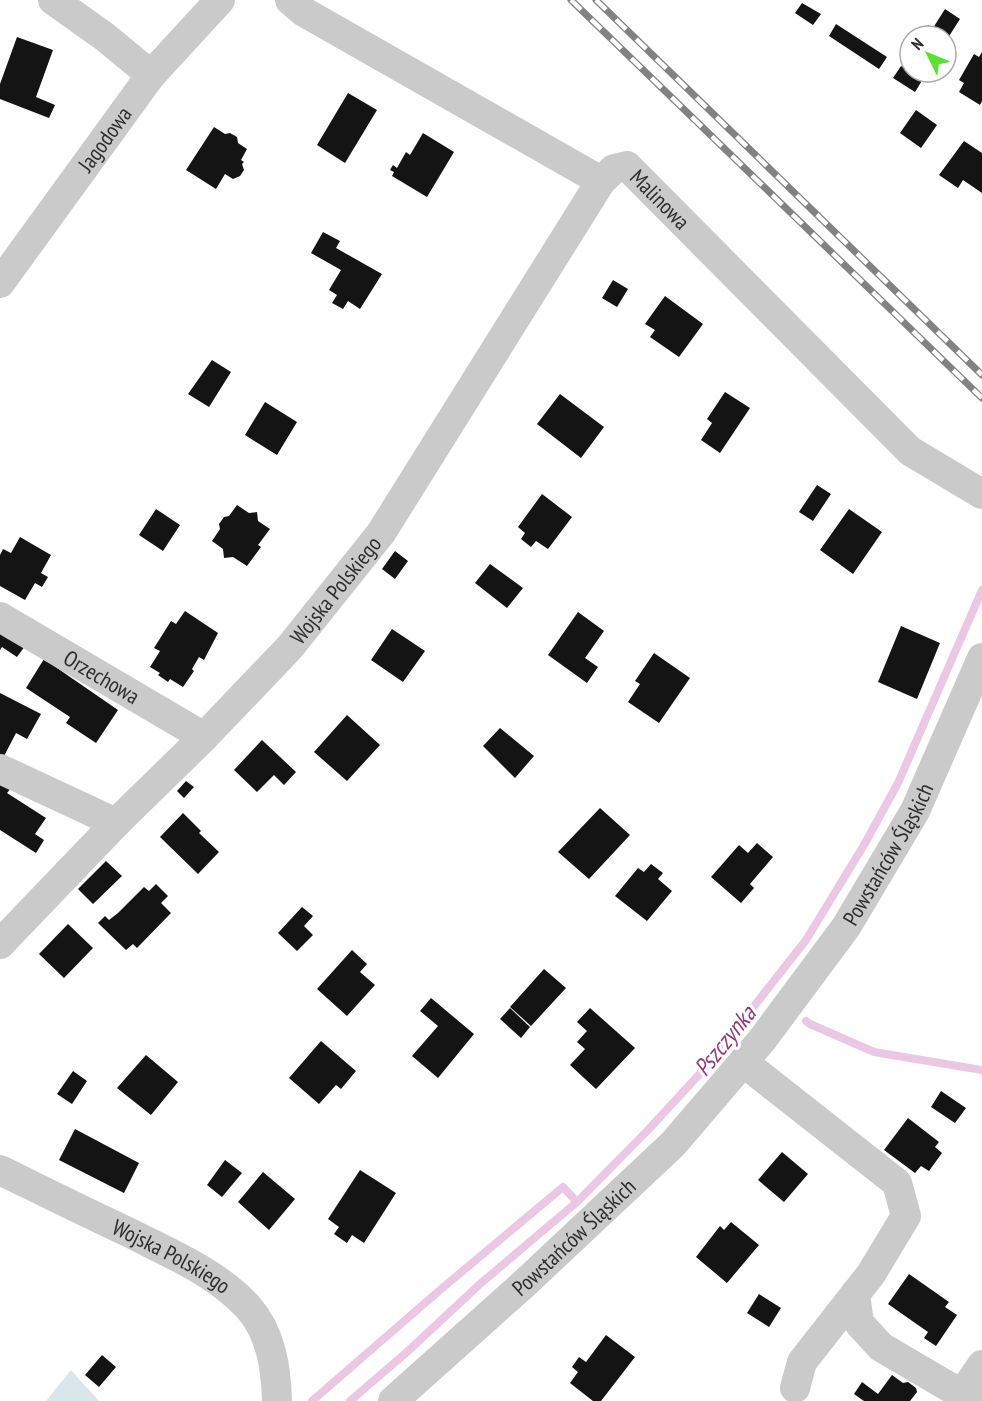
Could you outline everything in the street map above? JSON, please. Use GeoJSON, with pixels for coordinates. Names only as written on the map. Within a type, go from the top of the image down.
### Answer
{"type":"FeatureCollection","features":[{"type":"Feature","properties":{"kind":"street"},"geometry":{"type":"LineString","coordinates":[[53,0],[105,37],[151,75]]}},
{"type":"Feature","properties":{"kind":"street","name":"Jagodowa"},"geometry":{"type":"LineString","coordinates":[[0,284],[151,75],[220,0]]}},
{"type":"Feature","properties":{"kind":"street","name":"Malinowa"},"geometry":{"type":"LineString","coordinates":[[290,0],[304,12],[601,182],[614,169],[627,166],[910,451],[982,494]]}},
{"type":"Feature","properties":{"kind":"street","name":"Wojska Polskiego"},"geometry":{"type":"LineString","coordinates":[[0,944],[290,647],[381,533],[601,182]]}},
{"type":"Feature","properties":{"kind":"street","name":"Orzechowa"},"geometry":{"type":"LineString","coordinates":[[0,616],[204,736]]}},
{"type":"Feature","properties":{"kind":"street","name":"Powstańców Śląskich"},"geometry":{"type":"LineString","coordinates":[[393,1401],[526,1282],[673,1144],[762,1040],[846,927],[909,821],[982,658]]}},
{"type":"Feature","properties":{"kind":"street"},"geometry":{"type":"LineString","coordinates":[[0,769],[116,823]]}},
{"type":"Feature","properties":{"kind":"street"},"geometry":{"type":"LineString","coordinates":[[743,1062],[897,1183],[906,1216],[871,1274],[802,1362],[795,1388]]}},
{"type":"Feature","properties":{"kind":"street","name":"Wojska Polskiego"},"geometry":{"type":"LineString","coordinates":[[0,1170],[196,1266],[229,1291],[248,1307],[262,1328],[271,1350],[276,1375],[277,1401]]}},
{"type":"Feature","properties":{"kind":"street"},"geometry":{"type":"LineString","coordinates":[[855,1294],[859,1323],[881,1347],[968,1398],[982,1365]]}},
{"type":"Feature","properties":{"kind":"shaded area"},"geometry":{"type":"Polygon","coordinates":[[[71,1370],[99,1401],[46,1401],[71,1370]]]}},
{"type":"Feature","properties":{"kind":"building"},"geometry":{"type":"Polygon","coordinates":[[[802,3],[821,14],[813,25],[795,13],[802,3]]]}},
{"type":"Feature","properties":{"kind":"building"},"geometry":{"type":"Polygon","coordinates":[[[945,9],[960,19],[957,24],[936,24],[945,9]]]}},
{"type":"Feature","properties":{"kind":"building"},"geometry":{"type":"Polygon","coordinates":[[[836,24],[887,57],[879,69],[829,36],[836,24]]]}},
{"type":"Feature","properties":{"kind":"building"},"geometry":{"type":"Polygon","coordinates":[[[17,37],[53,50],[36,97],[55,105],[49,118],[0,99],[0,84],[17,37]]]}},
{"type":"Feature","properties":{"kind":"building"},"geometry":{"type":"Polygon","coordinates":[[[982,52],[982,101],[980,105],[959,92],[964,83],[959,80],[974,54],[979,57],[982,52]]]}},
{"type":"Feature","properties":{"kind":"building"},"geometry":{"type":"Polygon","coordinates":[[[898,70],[898,81],[893,78],[898,70]]]}},
{"type":"Feature","properties":{"kind":"building"},"geometry":{"type":"Polygon","coordinates":[[[902,84],[920,84],[915,92],[902,84]]]}},
{"type":"Feature","properties":{"kind":"building"},"geometry":{"type":"Polygon","coordinates":[[[348,93],[377,110],[345,163],[317,145],[348,93]]]}},
{"type":"Feature","properties":{"kind":"building"},"geometry":{"type":"Polygon","coordinates":[[[916,110],[937,125],[921,148],[900,133],[916,110]]]}},
{"type":"Feature","properties":{"kind":"building"},"geometry":{"type":"Polygon","coordinates":[[[214,127],[225,134],[230,133],[237,137],[238,143],[247,149],[241,160],[244,162],[242,164],[244,170],[240,176],[233,179],[225,174],[216,189],[186,170],[214,127]]]}},
{"type":"Feature","properties":{"kind":"building"},"geometry":{"type":"Polygon","coordinates":[[[423,133],[454,152],[427,197],[392,176],[394,172],[390,170],[393,165],[397,168],[406,152],[410,155],[423,133]]]}},
{"type":"Feature","properties":{"kind":"building"},"geometry":{"type":"Polygon","coordinates":[[[964,141],[982,153],[982,193],[963,180],[958,188],[939,175],[964,141]]]}},
{"type":"Feature","properties":{"kind":"building"},"geometry":{"type":"Polygon","coordinates":[[[323,232],[340,241],[336,248],[382,274],[360,309],[348,301],[343,309],[332,303],[337,295],[329,290],[341,270],[311,253],[323,232]]]}},
{"type":"Feature","properties":{"kind":"building"},"geometry":{"type":"Polygon","coordinates":[[[613,280],[628,289],[617,307],[602,298],[613,280]]]}},
{"type":"Feature","properties":{"kind":"building"},"geometry":{"type":"Polygon","coordinates":[[[665,296],[703,324],[679,357],[650,337],[655,330],[645,324],[665,296]]]}},
{"type":"Feature","properties":{"kind":"building"},"geometry":{"type":"Polygon","coordinates":[[[212,360],[231,372],[209,407],[188,394],[212,360]]]}},
{"type":"Feature","properties":{"kind":"building"},"geometry":{"type":"Polygon","coordinates":[[[725,392],[750,408],[720,453],[701,440],[712,423],[707,419],[725,392]]]}},
{"type":"Feature","properties":{"kind":"building"},"geometry":{"type":"Polygon","coordinates":[[[560,394],[604,427],[581,458],[537,424],[560,394]]]}},
{"type":"Feature","properties":{"kind":"building"},"geometry":{"type":"Polygon","coordinates":[[[265,402],[297,422],[277,455],[245,435],[265,402]]]}},
{"type":"Feature","properties":{"kind":"building"},"geometry":{"type":"Polygon","coordinates":[[[817,485],[831,494],[813,521],[799,512],[817,485]]]}},
{"type":"Feature","properties":{"kind":"building"},"geometry":{"type":"Polygon","coordinates":[[[542,494],[572,517],[548,549],[536,541],[531,547],[521,539],[525,533],[518,527],[542,494]]]}},
{"type":"Feature","properties":{"kind":"building"},"geometry":{"type":"Polygon","coordinates":[[[237,505],[249,513],[257,512],[258,521],[270,529],[258,545],[261,547],[247,566],[233,557],[224,558],[223,549],[212,541],[220,529],[219,524],[237,505]]]}},
{"type":"Feature","properties":{"kind":"building"},"geometry":{"type":"Polygon","coordinates":[[[156,509],[180,525],[163,551],[139,535],[156,509]]]}},
{"type":"Feature","properties":{"kind":"building"},"geometry":{"type":"Polygon","coordinates":[[[849,509],[882,532],[853,574],[820,550],[849,509]]]}},
{"type":"Feature","properties":{"kind":"building"},"geometry":{"type":"Polygon","coordinates":[[[20,537],[51,555],[41,573],[48,577],[42,587],[35,583],[25,600],[0,586],[0,555],[3,549],[11,553],[20,537]]]}},
{"type":"Feature","properties":{"kind":"building"},"geometry":{"type":"Polygon","coordinates":[[[395,551],[408,561],[395,579],[382,569],[395,551]]]}},
{"type":"Feature","properties":{"kind":"building"},"geometry":{"type":"Polygon","coordinates":[[[490,564],[523,588],[507,608],[475,583],[490,564]]]}},
{"type":"Feature","properties":{"kind":"building"},"geometry":{"type":"Polygon","coordinates":[[[185,611],[218,633],[204,660],[199,657],[192,669],[194,671],[183,687],[170,679],[168,682],[150,667],[160,651],[154,648],[171,621],[176,624],[185,611]]]}},
{"type":"Feature","properties":{"kind":"building"},"geometry":{"type":"Polygon","coordinates":[[[578,612],[604,631],[585,658],[598,667],[587,683],[548,655],[578,612]]]}},
{"type":"Feature","properties":{"kind":"building"},"geometry":{"type":"Polygon","coordinates":[[[901,626],[940,643],[917,699],[878,682],[901,626]]]}},
{"type":"Feature","properties":{"kind":"building"},"geometry":{"type":"Polygon","coordinates":[[[392,629],[425,651],[403,682],[371,660],[392,629]]]}},
{"type":"Feature","properties":{"kind":"building"},"geometry":{"type":"Polygon","coordinates":[[[0,630],[25,646],[17,657],[2,647],[0,650],[0,630]]]}},
{"type":"Feature","properties":{"kind":"building"},"geometry":{"type":"Polygon","coordinates":[[[654,653],[690,678],[659,723],[628,702],[640,684],[635,681],[654,653]]]}},
{"type":"Feature","properties":{"kind":"building"},"geometry":{"type":"Polygon","coordinates":[[[44,659],[118,710],[96,743],[66,723],[70,717],[26,688],[44,659]]]}},
{"type":"Feature","properties":{"kind":"building"},"geometry":{"type":"Polygon","coordinates":[[[0,693],[41,714],[27,739],[16,733],[2,760],[0,759],[0,693]]]}},
{"type":"Feature","properties":{"kind":"building"},"geometry":{"type":"Polygon","coordinates":[[[347,715],[380,745],[347,781],[314,752],[347,715]]]}},
{"type":"Feature","properties":{"kind":"building"},"geometry":{"type":"Polygon","coordinates":[[[500,728],[534,756],[515,778],[483,746],[500,728]]]}},
{"type":"Feature","properties":{"kind":"building"},"geometry":{"type":"Polygon","coordinates":[[[262,740],[296,772],[284,785],[274,775],[257,792],[234,770],[262,740]]]}},
{"type":"Feature","properties":{"kind":"building"},"geometry":{"type":"Polygon","coordinates":[[[186,781],[194,787],[184,798],[177,791],[186,781]]]}},
{"type":"Feature","properties":{"kind":"building"},"geometry":{"type":"Polygon","coordinates":[[[0,782],[11,788],[7,793],[46,818],[35,834],[44,840],[36,853],[0,830],[0,782]]]}},
{"type":"Feature","properties":{"kind":"building"},"geometry":{"type":"Polygon","coordinates":[[[600,808],[630,835],[589,879],[558,852],[600,808]]]}},
{"type":"Feature","properties":{"kind":"building"},"geometry":{"type":"Polygon","coordinates":[[[183,813],[201,831],[199,833],[219,852],[198,874],[160,837],[183,813]]]}},
{"type":"Feature","properties":{"kind":"building"},"geometry":{"type":"Polygon","coordinates":[[[757,843],[773,857],[750,884],[754,888],[741,903],[711,877],[739,845],[748,853],[757,843]]]}},
{"type":"Feature","properties":{"kind":"building"},"geometry":{"type":"Polygon","coordinates":[[[106,861],[122,876],[93,904],[78,889],[106,861]]]}},
{"type":"Feature","properties":{"kind":"building"},"geometry":{"type":"Polygon","coordinates":[[[651,864],[663,873],[658,879],[672,891],[647,921],[615,896],[638,868],[644,872],[651,864]]]}},
{"type":"Feature","properties":{"kind":"building"},"geometry":{"type":"Polygon","coordinates":[[[156,884],[168,896],[161,903],[171,913],[137,948],[133,944],[126,950],[98,923],[105,916],[109,920],[118,913],[144,887],[149,891],[156,884]]]}},
{"type":"Feature","properties":{"kind":"building"},"geometry":{"type":"Polygon","coordinates":[[[302,907],[313,916],[304,926],[313,935],[297,951],[278,933],[302,907]]]}},
{"type":"Feature","properties":{"kind":"building"},"geometry":{"type":"Polygon","coordinates":[[[68,924],[93,948],[64,978],[39,954],[68,924]]]}},
{"type":"Feature","properties":{"kind":"building"},"geometry":{"type":"Polygon","coordinates":[[[352,950],[367,964],[360,972],[375,985],[347,1016],[317,989],[352,950]]]}},
{"type":"Feature","properties":{"kind":"building"},"geometry":{"type":"Polygon","coordinates":[[[544,969],[566,988],[531,1026],[510,1007],[544,969]]]}},
{"type":"Feature","properties":{"kind":"building"},"geometry":{"type":"Polygon","coordinates":[[[431,998],[474,1034],[438,1078],[412,1056],[438,1026],[420,1011],[431,998]]]}},
{"type":"Feature","properties":{"kind":"building"},"geometry":{"type":"Polygon","coordinates":[[[510,1008],[530,1027],[521,1038],[500,1019],[510,1008]]]}},
{"type":"Feature","properties":{"kind":"building"},"geometry":{"type":"Polygon","coordinates":[[[590,1008],[635,1048],[596,1089],[570,1065],[585,1049],[577,1042],[587,1031],[577,1022],[590,1008]]]}},
{"type":"Feature","properties":{"kind":"building"},"geometry":{"type":"Polygon","coordinates":[[[321,1041],[356,1071],[341,1089],[336,1085],[319,1104],[289,1078],[321,1041]]]}},
{"type":"Feature","properties":{"kind":"building"},"geometry":{"type":"Polygon","coordinates":[[[146,1055],[178,1082],[151,1115],[117,1088],[146,1055]]]}},
{"type":"Feature","properties":{"kind":"building"},"geometry":{"type":"Polygon","coordinates":[[[73,1071],[87,1081],[72,1104],[57,1094],[73,1071]]]}},
{"type":"Feature","properties":{"kind":"building"},"geometry":{"type":"Polygon","coordinates":[[[941,1091],[966,1108],[955,1123],[931,1107],[941,1091]]]}},
{"type":"Feature","properties":{"kind":"building"},"geometry":{"type":"Polygon","coordinates":[[[908,1118],[939,1142],[935,1147],[942,1153],[929,1171],[921,1166],[915,1173],[884,1150],[908,1118]]]}},
{"type":"Feature","properties":{"kind":"building"},"geometry":{"type":"Polygon","coordinates":[[[75,1129],[139,1163],[124,1193],[59,1160],[75,1129]]]}},
{"type":"Feature","properties":{"kind":"building"},"geometry":{"type":"Polygon","coordinates":[[[782,1152],[808,1174],[784,1202],[758,1180],[782,1152]]]}},
{"type":"Feature","properties":{"kind":"building"},"geometry":{"type":"Polygon","coordinates":[[[225,1160],[242,1173],[222,1197],[207,1185],[225,1160]]]}},
{"type":"Feature","properties":{"kind":"building"},"geometry":{"type":"Polygon","coordinates":[[[360,1170],[396,1193],[364,1243],[352,1235],[347,1243],[334,1234],[339,1227],[328,1219],[360,1170]]]}},
{"type":"Feature","properties":{"kind":"building"},"geometry":{"type":"Polygon","coordinates":[[[263,1172],[295,1199],[269,1230],[238,1202],[263,1172]]]}},
{"type":"Feature","properties":{"kind":"building"},"geometry":{"type":"Polygon","coordinates":[[[731,1222],[759,1245],[727,1283],[696,1257],[720,1226],[724,1230],[731,1222]]]}},
{"type":"Feature","properties":{"kind":"building"},"geometry":{"type":"Polygon","coordinates":[[[909,1274],[949,1302],[945,1307],[957,1315],[936,1346],[924,1338],[928,1332],[888,1304],[909,1274]]]}},
{"type":"Feature","properties":{"kind":"building"},"geometry":{"type":"Polygon","coordinates":[[[759,1294],[781,1308],[769,1327],[747,1313],[759,1294]]]}},
{"type":"Feature","properties":{"kind":"building"},"geometry":{"type":"Polygon","coordinates":[[[606,1335],[635,1357],[601,1401],[593,1401],[570,1383],[578,1372],[572,1367],[579,1357],[586,1362],[606,1335]]]}},
{"type":"Feature","properties":{"kind":"building"},"geometry":{"type":"Polygon","coordinates":[[[102,1355],[116,1367],[99,1387],[85,1375],[102,1355]]]}},
{"type":"Feature","properties":{"kind":"building"},"geometry":{"type":"Polygon","coordinates":[[[892,1375],[916,1388],[917,1392],[910,1401],[864,1401],[854,1394],[862,1382],[878,1394],[892,1375]]]}},
{"type":"Feature","properties":{"kind":"waterway","name":"Pszczynka"},"geometry":{"type":"LineString","coordinates":[[350,1401],[480,1284],[577,1202],[707,1066],[806,940],[864,845],[898,783],[982,590]]}},
{"type":"Feature","properties":{"kind":"waterway"},"geometry":{"type":"LineString","coordinates":[[806,1021],[874,1052],[982,1070]]}},
{"type":"Feature","properties":{"kind":"waterway"},"geometry":{"type":"LineString","coordinates":[[312,1401],[563,1187],[577,1202]]}},
{"type":"Feature","properties":{"kind":"railway"},"geometry":{"type":"LineString","coordinates":[[571,0],[982,398]]}},
{"type":"Feature","properties":{"kind":"railway"},"geometry":{"type":"LineString","coordinates":[[596,0],[982,375]]}}]}
